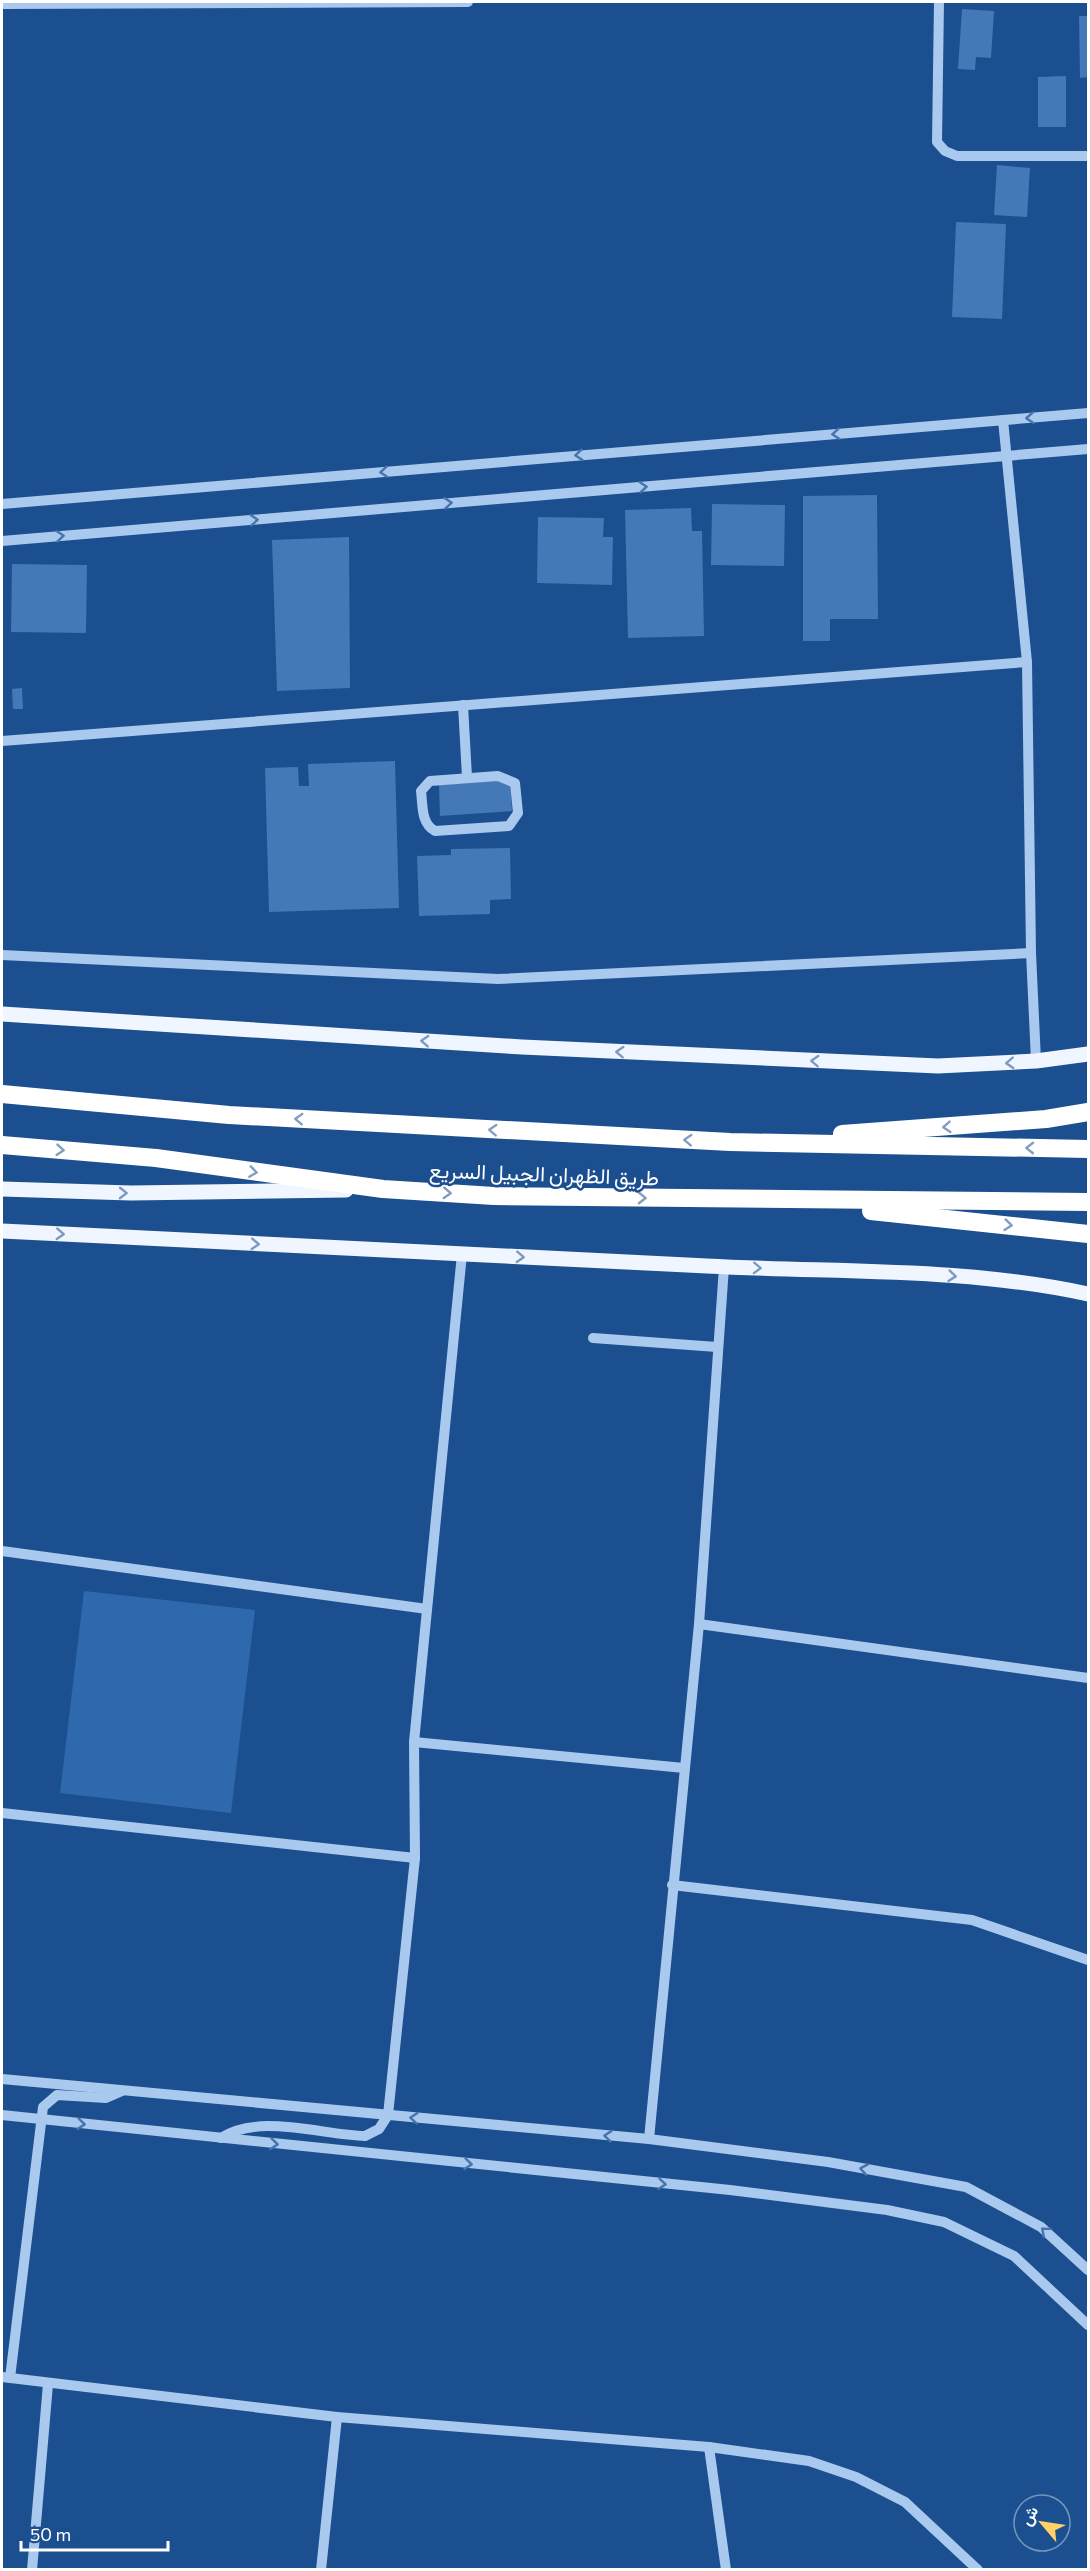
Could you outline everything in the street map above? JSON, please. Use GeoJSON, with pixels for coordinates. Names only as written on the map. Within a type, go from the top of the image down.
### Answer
{"type":"FeatureCollection","features":[{"type":"Feature","properties":{"kind":"highway","name":"طريق الظهران الجبيل السريع"},"geometry":{"type":"LineString","coordinates":[[2,1094],[230,1115],[730,1142],[1089,1149]]}},
{"type":"Feature","properties":{"kind":"highway"},"geometry":{"type":"LineString","coordinates":[[730,1142],[1046,1119],[1089,1112]]}},
{"type":"Feature","properties":{"kind":"highway","name":"طريق الظهران الجبيل السريع"},"geometry":{"type":"LineString","coordinates":[[2,1145],[156,1158],[383,1190],[494,1196],[1089,1202]]}},
{"type":"Feature","properties":{"kind":"highway"},"geometry":{"type":"LineString","coordinates":[[762,1200],[1089,1234]]}},
{"type":"Feature","properties":{"kind":"main road"},"geometry":{"type":"LineString","coordinates":[[2,1014],[498,1046],[938,1066],[1036,1061],[1089,1054]]}},
{"type":"Feature","properties":{"kind":"main road"},"geometry":{"type":"LineString","coordinates":[[2,1189],[131,1193],[383,1190]]}},
{"type":"Feature","properties":{"kind":"main road"},"geometry":{"type":"LineString","coordinates":[[2,1231],[724,1267],[937,1274],[1051,1286],[1089,1294]]}},
{"type":"Feature","properties":{"kind":"street"},"geometry":{"type":"LineString","coordinates":[[2,4],[468,2]]}},
{"type":"Feature","properties":{"kind":"street"},"geometry":{"type":"LineString","coordinates":[[939,2],[937,142],[945,151],[957,156],[1089,156]]}},
{"type":"Feature","properties":{"kind":"street"},"geometry":{"type":"LineString","coordinates":[[2,504],[1089,413]]}},
{"type":"Feature","properties":{"kind":"street"},"geometry":{"type":"LineString","coordinates":[[1003,420],[1027,662],[1031,953],[1036,1061]]}},
{"type":"Feature","properties":{"kind":"street"},"geometry":{"type":"LineString","coordinates":[[2,541],[1089,449]]}},
{"type":"Feature","properties":{"kind":"street"},"geometry":{"type":"LineString","coordinates":[[2,741],[1027,662]]}},
{"type":"Feature","properties":{"kind":"street"},"geometry":{"type":"LineString","coordinates":[[463,705],[468,777]]}},
{"type":"Feature","properties":{"kind":"street"},"geometry":{"type":"LineString","coordinates":[[498,776],[515,783],[518,813],[515,821],[509,826],[435,831],[428,827],[424,821],[421,791],[425,785],[430,781],[468,777],[498,776]]}},
{"type":"Feature","properties":{"kind":"street"},"geometry":{"type":"LineString","coordinates":[[2,955],[498,979],[1031,953]]}},
{"type":"Feature","properties":{"kind":"street"},"geometry":{"type":"LineString","coordinates":[[221,2138],[250,2126],[365,2136],[380,2129],[388,2115],[415,1858],[414,1742],[462,1254]]}},
{"type":"Feature","properties":{"kind":"street"},"geometry":{"type":"LineString","coordinates":[[649,2139],[699,1624],[724,1267]]}},
{"type":"Feature","properties":{"kind":"street"},"geometry":{"type":"LineString","coordinates":[[592,1338],[717,1347]]}},
{"type":"Feature","properties":{"kind":"street"},"geometry":{"type":"LineString","coordinates":[[2,1551],[427,1609]]}},
{"type":"Feature","properties":{"kind":"street"},"geometry":{"type":"LineString","coordinates":[[699,1624],[1089,1678]]}},
{"type":"Feature","properties":{"kind":"street"},"geometry":{"type":"LineString","coordinates":[[414,1742],[684,1768]]}},
{"type":"Feature","properties":{"kind":"street"},"geometry":{"type":"LineString","coordinates":[[2,1813],[415,1858]]}},
{"type":"Feature","properties":{"kind":"street"},"geometry":{"type":"LineString","coordinates":[[672,1885],[972,1920],[1089,1960]]}},
{"type":"Feature","properties":{"kind":"street"},"geometry":{"type":"LineString","coordinates":[[2,2079],[649,2139],[828,2162],[966,2187],[1041,2227],[1089,2271]]}},
{"type":"Feature","properties":{"kind":"street"},"geometry":{"type":"LineString","coordinates":[[123,2090],[106,2098],[57,2095],[43,2107],[6,2378],[337,2417],[709,2447],[809,2462],[856,2477],[905,2502],[978,2570]]}},
{"type":"Feature","properties":{"kind":"street"},"geometry":{"type":"LineString","coordinates":[[2,2115],[730,2190],[887,2210],[944,2222],[1014,2256],[1089,2325]]}},
{"type":"Feature","properties":{"kind":"street"},"geometry":{"type":"LineString","coordinates":[[32,2570],[48,2384]]}},
{"type":"Feature","properties":{"kind":"street"},"geometry":{"type":"LineString","coordinates":[[321,2570],[337,2417]]}},
{"type":"Feature","properties":{"kind":"street"},"geometry":{"type":"LineString","coordinates":[[709,2447],[726,2570]]}},
{"type":"Feature","properties":{"kind":"shaded area"},"geometry":{"type":"Polygon","coordinates":[[[84,1591],[255,1610],[231,1813],[60,1793],[84,1591]]]}},
{"type":"Feature","properties":{"kind":"building"},"geometry":{"type":"Polygon","coordinates":[[[962,9],[994,11],[991,58],[976,57],[975,70],[958,69],[962,9]]]}},
{"type":"Feature","properties":{"kind":"building"},"geometry":{"type":"Polygon","coordinates":[[[1079,16],[1088,16],[1088,77],[1080,78],[1079,16]]]}},
{"type":"Feature","properties":{"kind":"building"},"geometry":{"type":"Polygon","coordinates":[[[1066,76],[1066,127],[1038,127],[1038,77],[1066,76]]]}},
{"type":"Feature","properties":{"kind":"building"},"geometry":{"type":"Polygon","coordinates":[[[997,165],[1030,168],[1027,217],[994,215],[997,165]]]}},
{"type":"Feature","properties":{"kind":"building"},"geometry":{"type":"Polygon","coordinates":[[[956,222],[1006,224],[1002,319],[952,317],[956,222]]]}},
{"type":"Feature","properties":{"kind":"building"},"geometry":{"type":"Polygon","coordinates":[[[877,495],[878,619],[830,619],[830,641],[803,641],[803,496],[877,495]]]}},
{"type":"Feature","properties":{"kind":"building"},"geometry":{"type":"Polygon","coordinates":[[[712,504],[785,505],[784,566],[711,565],[712,504]]]}},
{"type":"Feature","properties":{"kind":"building"},"geometry":{"type":"Polygon","coordinates":[[[691,508],[692,531],[702,531],[704,636],[628,638],[625,510],[691,508]]]}},
{"type":"Feature","properties":{"kind":"building"},"geometry":{"type":"Polygon","coordinates":[[[538,517],[604,518],[603,537],[613,537],[612,585],[537,583],[538,517]]]}},
{"type":"Feature","properties":{"kind":"building"},"geometry":{"type":"Polygon","coordinates":[[[349,537],[350,688],[277,691],[272,540],[349,537]]]}},
{"type":"Feature","properties":{"kind":"building"},"geometry":{"type":"Polygon","coordinates":[[[12,564],[87,565],[86,633],[11,632],[12,564]]]}},
{"type":"Feature","properties":{"kind":"building"},"geometry":{"type":"Polygon","coordinates":[[[22,688],[23,709],[13,709],[12,689],[22,688]]]}},
{"type":"Feature","properties":{"kind":"building"},"geometry":{"type":"Polygon","coordinates":[[[395,761],[399,908],[269,912],[265,768],[298,767],[299,786],[309,786],[308,764],[395,761]]]}},
{"type":"Feature","properties":{"kind":"building"},"geometry":{"type":"Polygon","coordinates":[[[510,780],[512,811],[440,816],[439,785],[510,780]]]}},
{"type":"Feature","properties":{"kind":"building"},"geometry":{"type":"Polygon","coordinates":[[[510,848],[511,899],[490,900],[490,914],[419,916],[417,856],[451,855],[451,849],[510,848]]]}}]}
